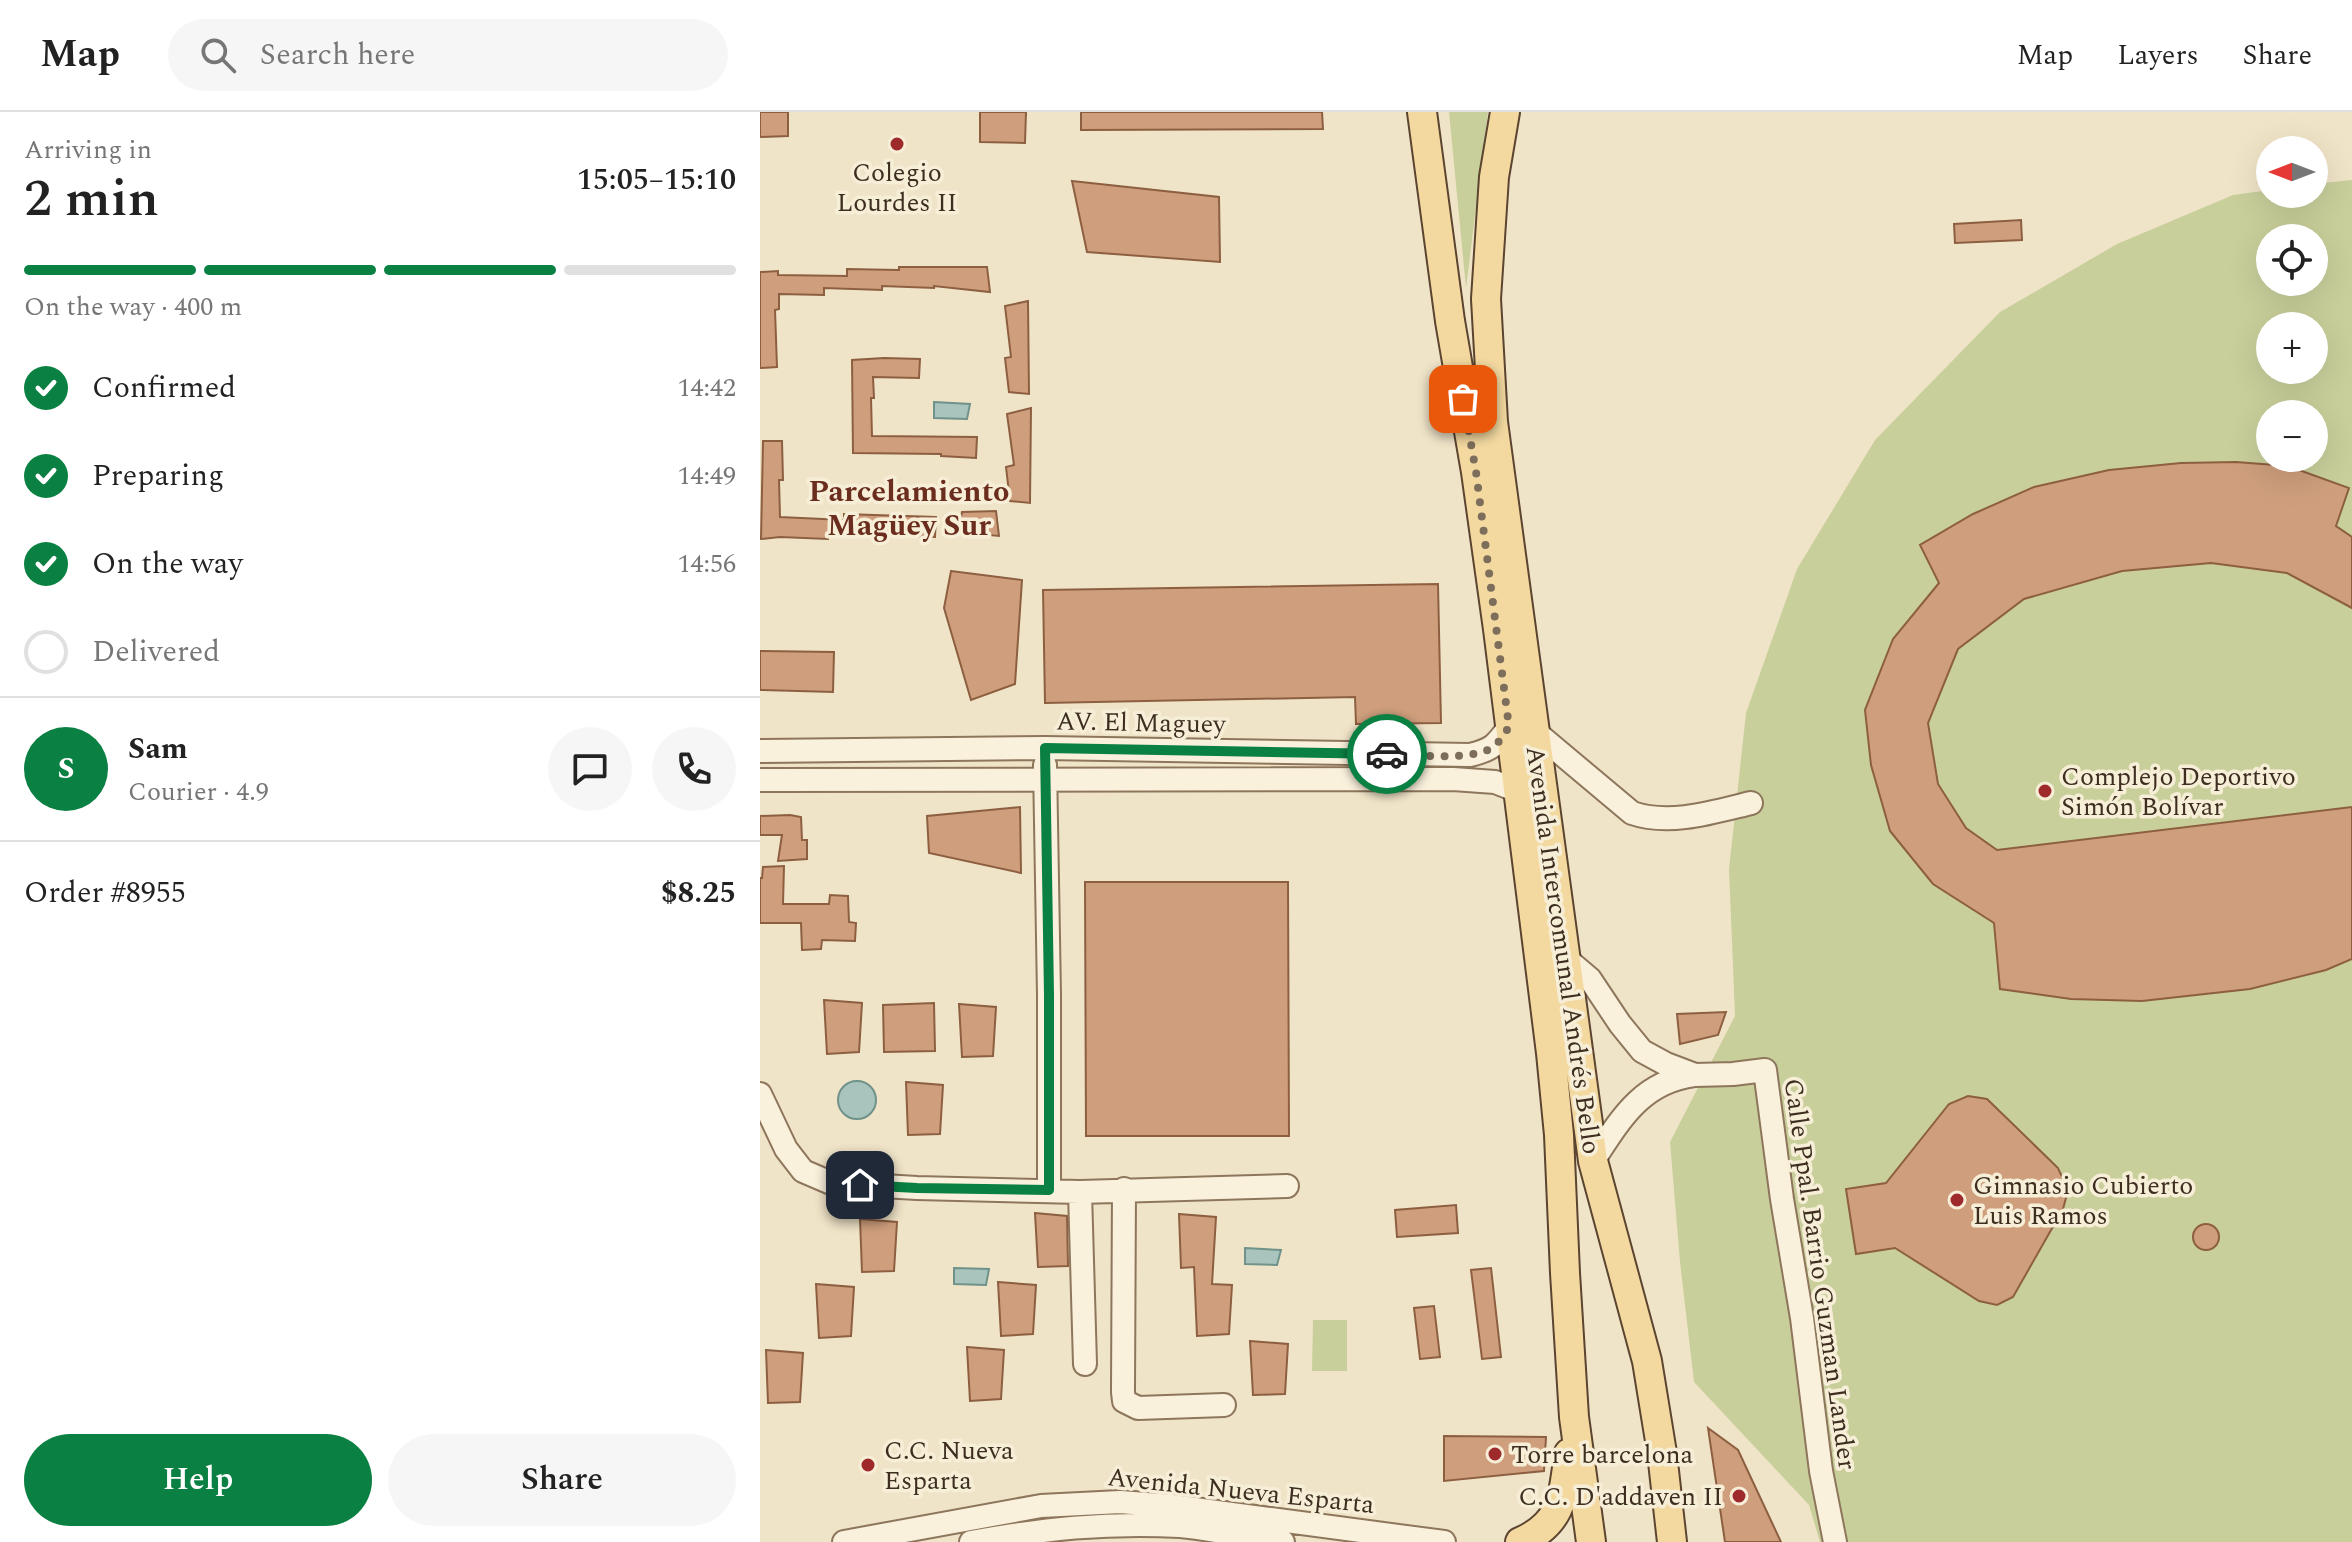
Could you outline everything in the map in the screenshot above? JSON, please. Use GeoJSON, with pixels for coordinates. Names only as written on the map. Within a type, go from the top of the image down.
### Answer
{"type":"FeatureCollection","features":[{"type":"Feature","properties":{"kind":"main road","name":"Avenida Intercomunal Andrés Bello"},"geometry":{"type":"LineString","coordinates":[[1422,112],[1450,321],[1564,957],[1593,1161],[1647,1361],[1662,1453],[1666,1535]]}},
{"type":"Feature","properties":{"kind":"main road","name":"Avenida Intercomunal Andrés Bello"},"geometry":{"type":"LineString","coordinates":[[1505,112],[1494,177],[1486,299],[1493,422],[1521,729],[1518,791],[1558,1121],[1574,1417],[1591,1542]]}},
{"type":"Feature","properties":{"kind":"main road"},"geometry":{"type":"LineString","coordinates":[[1520,1542],[1550,1524],[1563,1499],[1574,1417]]}},
{"type":"Feature","properties":{"kind":"street","name":"AV. El Maguey"},"geometry":{"type":"LineString","coordinates":[[760,751],[1045,748],[1470,755],[1485,752],[1521,729]]}},
{"type":"Feature","properties":{"kind":"street"},"geometry":{"type":"LineString","coordinates":[[1521,729],[1632,813],[1647,818],[1712,813],[1751,803]]}},
{"type":"Feature","properties":{"kind":"street"},"geometry":{"type":"LineString","coordinates":[[1045,748],[1042,996],[1049,1190]]}},
{"type":"Feature","properties":{"kind":"street"},"geometry":{"type":"LineString","coordinates":[[760,780],[1453,779],[1495,782],[1518,791]]}},
{"type":"Feature","properties":{"kind":"street","name":"Calle Ppal. Barrio Guzman Lander"},"geometry":{"type":"LineString","coordinates":[[1564,957],[1590,979],[1642,1051],[1695,1075],[1765,1070],[1821,1471],[1835,1542]]}},
{"type":"Feature","properties":{"kind":"street"},"geometry":{"type":"LineString","coordinates":[[1593,1161],[1620,1120],[1651,1089],[1672,1078],[1695,1075]]}},
{"type":"Feature","properties":{"kind":"street"},"geometry":{"type":"LineString","coordinates":[[760,1094],[786,1149],[803,1171],[831,1183],[1080,1192],[1287,1186]]}},
{"type":"Feature","properties":{"kind":"street"},"geometry":{"type":"LineString","coordinates":[[1124,1189],[1124,1401],[1138,1408],[1224,1405]]}},
{"type":"Feature","properties":{"kind":"street"},"geometry":{"type":"LineString","coordinates":[[1080,1192],[1085,1364]]}},
{"type":"Feature","properties":{"kind":"street","name":"Avenida Nueva Esparta"},"geometry":{"type":"LineString","coordinates":[[844,1542],[1041,1506],[1120,1502],[1444,1542]]}},
{"type":"Feature","properties":{"kind":"street","name":"Avenida Nueva Esparta"},"geometry":{"type":"LineString","coordinates":[[971,1542],[1069,1526],[1108,1524],[1183,1526],[1283,1542]]}},
{"type":"Feature","properties":{"kind":"green space"},"geometry":{"type":"Polygon","coordinates":[[[1449,112],[1488,112],[1466,288],[1449,112]]]}},
{"type":"Feature","properties":{"kind":"green space","name":"Complejo Deportivo Simón Bolívar"},"geometry":{"type":"Polygon","coordinates":[[[2352,180],[2352,1542],[1820,1542],[1809,1505],[1694,1382],[1680,1262],[1670,1142],[1735,1016],[1729,869],[1746,713],[1797,569],[1875,440],[2000,312],[2117,244],[2233,195],[2256,192],[2256,208],[2328,208],[2328,183],[2352,180]]]}},
{"type":"Feature","properties":{"kind":"green space"},"geometry":{"type":"Polygon","coordinates":[[[1313,1320],[1347,1320],[1347,1371],[1312,1371],[1313,1320]]]}},
{"type":"Feature","properties":{"kind":"water"},"geometry":{"type":"Polygon","coordinates":[[[934,402],[970,404],[967,419],[934,418],[934,402]]]}},
{"type":"Feature","properties":{"kind":"water"},"geometry":{"type":"Polygon","coordinates":[[[857,1081],[870,1087],[876,1100],[870,1113],[857,1119],[844,1113],[838,1100],[844,1087],[857,1081]]]}},
{"type":"Feature","properties":{"kind":"water"},"geometry":{"type":"Polygon","coordinates":[[[1245,1248],[1281,1250],[1277,1265],[1245,1264],[1245,1248]]]}},
{"type":"Feature","properties":{"kind":"water"},"geometry":{"type":"Polygon","coordinates":[[[954,1268],[989,1269],[986,1285],[954,1284],[954,1268]]]}},
{"type":"Feature","properties":{"kind":"building"},"geometry":{"type":"Polygon","coordinates":[[[760,112],[788,112],[788,136],[760,137],[760,112]]]}},
{"type":"Feature","properties":{"kind":"building"},"geometry":{"type":"Polygon","coordinates":[[[980,112],[1026,112],[1025,143],[980,142],[980,112]]]}},
{"type":"Feature","properties":{"kind":"building"},"geometry":{"type":"Polygon","coordinates":[[[1081,112],[1322,112],[1323,129],[1081,130],[1081,112]]]}},
{"type":"Feature","properties":{"kind":"building"},"geometry":{"type":"Polygon","coordinates":[[[1072,181],[1219,197],[1220,262],[1087,252],[1072,181]]]}},
{"type":"Feature","properties":{"kind":"building"},"geometry":{"type":"Polygon","coordinates":[[[2021,220],[2022,240],[1955,243],[1954,224],[2021,220]]]}},
{"type":"Feature","properties":{"kind":"building"},"geometry":{"type":"Polygon","coordinates":[[[899,267],[987,267],[990,292],[934,286],[882,286],[882,290],[824,288],[824,295],[779,294],[779,309],[775,310],[777,367],[760,368],[760,272],[847,276],[847,269],[899,270],[899,267]]]}},
{"type":"Feature","properties":{"kind":"building"},"geometry":{"type":"Polygon","coordinates":[[[1028,301],[1029,394],[1009,392],[1005,358],[1011,357],[1005,306],[1028,301]]]}},
{"type":"Feature","properties":{"kind":"building"},"geometry":{"type":"Polygon","coordinates":[[[920,359],[919,378],[873,377],[872,436],[977,437],[976,458],[941,454],[853,453],[852,360],[920,359]]]}},
{"type":"Feature","properties":{"kind":"building"},"geometry":{"type":"Polygon","coordinates":[[[1031,408],[1030,503],[1010,501],[1006,467],[1014,465],[1007,414],[1031,408]]]}},
{"type":"Feature","properties":{"kind":"building"},"geometry":{"type":"Polygon","coordinates":[[[763,441],[782,441],[780,517],[844,520],[844,514],[936,517],[935,537],[828,533],[828,539],[761,539],[763,441]]]}},
{"type":"Feature","properties":{"kind":"building"},"geometry":{"type":"Polygon","coordinates":[[[2181,463],[2256,464],[2256,472],[2305,472],[2349,488],[2336,526],[2352,537],[2352,608],[2287,573],[2211,563],[2122,571],[2024,599],[1958,649],[1928,723],[1938,784],[1966,828],[1997,850],[2352,807],[2352,959],[2326,970],[2250,989],[2142,1001],[2071,999],[2000,989],[1994,923],[1933,884],[1890,831],[1871,765],[1865,710],[1893,639],[1939,583],[1920,545],[1973,514],[2034,487],[2109,470],[2181,463]]]}},
{"type":"Feature","properties":{"kind":"building"},"geometry":{"type":"Polygon","coordinates":[[[996,511],[999,536],[958,532],[962,512],[996,511]]]}},
{"type":"Feature","properties":{"kind":"building"},"geometry":{"type":"Polygon","coordinates":[[[951,571],[1022,580],[1015,684],[971,700],[944,608],[951,571]]]}},
{"type":"Feature","properties":{"kind":"building"},"geometry":{"type":"Polygon","coordinates":[[[1438,584],[1441,723],[1356,724],[1355,697],[1045,703],[1043,590],[1438,584]]]}},
{"type":"Feature","properties":{"kind":"building"},"geometry":{"type":"Polygon","coordinates":[[[760,651],[834,652],[833,692],[760,690],[760,651]]]}},
{"type":"Feature","properties":{"kind":"building"},"geometry":{"type":"Polygon","coordinates":[[[1020,807],[1021,873],[929,853],[927,816],[1020,807]]]}},
{"type":"Feature","properties":{"kind":"building"},"geometry":{"type":"Polygon","coordinates":[[[760,816],[801,817],[802,840],[807,840],[807,859],[778,861],[782,835],[760,835],[760,816]]]}},
{"type":"Feature","properties":{"kind":"building"},"geometry":{"type":"Polygon","coordinates":[[[784,866],[783,904],[829,904],[830,895],[848,896],[849,922],[856,923],[855,941],[822,940],[821,949],[802,950],[801,923],[760,923],[760,878],[763,867],[784,866]]]}},
{"type":"Feature","properties":{"kind":"building"},"geometry":{"type":"Polygon","coordinates":[[[1085,882],[1288,882],[1289,1136],[1086,1136],[1085,882]]]}},
{"type":"Feature","properties":{"kind":"building"},"geometry":{"type":"Polygon","coordinates":[[[824,1000],[862,1003],[859,1052],[827,1054],[824,1000]]]}},
{"type":"Feature","properties":{"kind":"building"},"geometry":{"type":"Polygon","coordinates":[[[934,1003],[935,1051],[884,1052],[883,1005],[934,1003]]]}},
{"type":"Feature","properties":{"kind":"building"},"geometry":{"type":"Polygon","coordinates":[[[959,1004],[996,1007],[993,1056],[962,1057],[959,1004]]]}},
{"type":"Feature","properties":{"kind":"building"},"geometry":{"type":"Polygon","coordinates":[[[1726,1012],[1718,1035],[1680,1044],[1677,1014],[1726,1012]]]}},
{"type":"Feature","properties":{"kind":"building"},"geometry":{"type":"Polygon","coordinates":[[[906,1082],[943,1085],[940,1134],[908,1135],[906,1082]]]}},
{"type":"Feature","properties":{"kind":"building","name":"Gimnasio Cubierto Luis Ramos"},"geometry":{"type":"Polygon","coordinates":[[[1968,1096],[1987,1099],[2058,1168],[2068,1190],[2063,1209],[2013,1297],[1997,1305],[1979,1301],[1895,1248],[1856,1254],[1846,1189],[1886,1183],[1949,1104],[1968,1096]]]}},
{"type":"Feature","properties":{"kind":"building"},"geometry":{"type":"Polygon","coordinates":[[[1456,1205],[1458,1233],[1397,1237],[1395,1210],[1456,1205]]]}},
{"type":"Feature","properties":{"kind":"building"},"geometry":{"type":"Polygon","coordinates":[[[1035,1213],[1067,1216],[1068,1266],[1038,1267],[1035,1213]]]}},
{"type":"Feature","properties":{"kind":"building"},"geometry":{"type":"Polygon","coordinates":[[[1179,1214],[1216,1217],[1212,1284],[1232,1285],[1229,1334],[1197,1336],[1194,1267],[1181,1268],[1179,1214]]]}},
{"type":"Feature","properties":{"kind":"building"},"geometry":{"type":"Polygon","coordinates":[[[860,1219],[897,1222],[894,1271],[862,1272],[860,1219]]]}},
{"type":"Feature","properties":{"kind":"building"},"geometry":{"type":"Polygon","coordinates":[[[2206,1224],[2216,1227],[2219,1237],[2216,1247],[2206,1250],[2196,1247],[2193,1237],[2196,1227],[2206,1224]]]}},
{"type":"Feature","properties":{"kind":"building"},"geometry":{"type":"Polygon","coordinates":[[[1491,1268],[1501,1357],[1482,1359],[1471,1270],[1491,1268]]]}},
{"type":"Feature","properties":{"kind":"building"},"geometry":{"type":"Polygon","coordinates":[[[998,1282],[1036,1285],[1033,1334],[1001,1336],[998,1282]]]}},
{"type":"Feature","properties":{"kind":"building"},"geometry":{"type":"Polygon","coordinates":[[[816,1284],[854,1287],[851,1336],[819,1338],[816,1284]]]}},
{"type":"Feature","properties":{"kind":"building"},"geometry":{"type":"Polygon","coordinates":[[[1434,1306],[1440,1357],[1420,1359],[1414,1308],[1434,1306]]]}},
{"type":"Feature","properties":{"kind":"building"},"geometry":{"type":"Polygon","coordinates":[[[1250,1341],[1288,1344],[1285,1394],[1253,1395],[1250,1341]]]}},
{"type":"Feature","properties":{"kind":"building"},"geometry":{"type":"Polygon","coordinates":[[[967,1347],[1004,1350],[1001,1399],[970,1401],[967,1347]]]}},
{"type":"Feature","properties":{"kind":"building"},"geometry":{"type":"Polygon","coordinates":[[[766,1350],[803,1353],[800,1402],[768,1403],[766,1350]]]}},
{"type":"Feature","properties":{"kind":"building","name":"C.C. D'addaven II"},"geometry":{"type":"Polygon","coordinates":[[[1708,1428],[1738,1450],[1781,1542],[1725,1542],[1708,1428]]]}},
{"type":"Feature","properties":{"kind":"building","name":"Torre barcelona"},"geometry":{"type":"Polygon","coordinates":[[[1444,1436],[1546,1437],[1544,1471],[1444,1481],[1444,1436]]]}},
{"type":"Feature","properties":{"kind":"way so far"},"geometry":{"type":"LineString","coordinates":[[1387,754],[1470,755],[1485,752],[1496,745],[1509,727],[1476,472],[1463,399]]}},
{"type":"Feature","properties":{"kind":"place","name":"Colegio Lourdes II"},"geometry":{"type":"Point","coordinates":[897,144]}},
{"type":"Feature","properties":{"kind":"place","name":"Complejo Deportivo Simón Bolívar"},"geometry":{"type":"Point","coordinates":[2045,791]}},
{"type":"Feature","properties":{"kind":"place","name":"Gimnasio Cubierto Luis Ramos"},"geometry":{"type":"Point","coordinates":[1957,1200]}},
{"type":"Feature","properties":{"kind":"place","name":"Torre barcelona"},"geometry":{"type":"Point","coordinates":[1495,1454]}},
{"type":"Feature","properties":{"kind":"place","name":"C.C. Nueva Esparta"},"geometry":{"type":"Point","coordinates":[868,1465]}},
{"type":"Feature","properties":{"kind":"place","name":"C.C. D'addaven II"},"geometry":{"type":"Point","coordinates":[1739,1496]}},
{"type":"Feature","properties":{"kind":"district","name":"Parcelamiento Magüey Sur"},"geometry":{"type":"Point","coordinates":[909,508]}},
{"type":"Feature","properties":{"kind":"route"},"geometry":{"type":"LineString","coordinates":[[860,1185],[1049,1190],[1045,748],[1387,754]]}}]}
